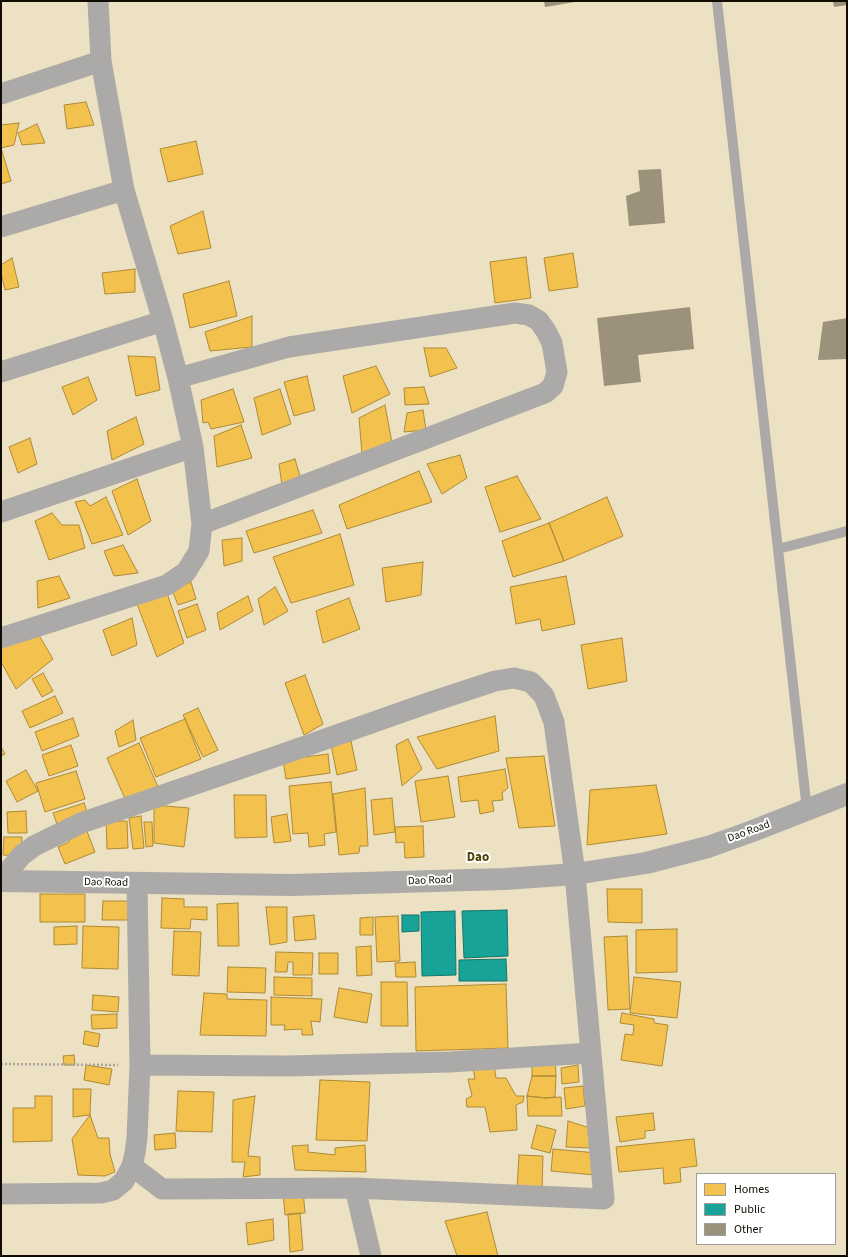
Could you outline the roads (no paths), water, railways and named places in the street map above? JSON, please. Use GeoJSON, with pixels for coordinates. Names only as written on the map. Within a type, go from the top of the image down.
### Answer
{"type":"FeatureCollection","features":[{"type":"Feature","properties":{"kind":"street"},"geometry":{"type":"LineString","coordinates":[[1,638],[167,585],[186,572],[199,551],[202,524],[193,447],[178,378],[163,321],[124,190],[101,61],[98,1]]}},
{"type":"Feature","properties":{"kind":"street"},"geometry":{"type":"LineString","coordinates":[[1,94],[101,61]]}},
{"type":"Feature","properties":{"kind":"street"},"geometry":{"type":"LineString","coordinates":[[1,227],[124,190]]}},
{"type":"Feature","properties":{"kind":"street"},"geometry":{"type":"LineString","coordinates":[[178,378],[289,347],[515,313],[529,315],[539,321],[552,343],[557,372],[553,386],[545,393],[202,524]]}},
{"type":"Feature","properties":{"kind":"street"},"geometry":{"type":"LineString","coordinates":[[1,372],[163,321]]}},
{"type":"Feature","properties":{"kind":"street"},"geometry":{"type":"LineString","coordinates":[[1,512],[193,447]]}},
{"type":"Feature","properties":{"kind":"street"},"geometry":{"type":"LineString","coordinates":[[1,880],[22,855],[34,846],[81,822],[276,757],[428,703],[495,682],[514,678],[531,682],[544,696],[554,722],[575,874],[604,1199],[355,1188],[162,1189],[132,1166]]}},
{"type":"Feature","properties":{"kind":"street","name":"Dao Road"},"geometry":{"type":"LineString","coordinates":[[1,880],[292,885],[505,879],[575,874],[646,863],[708,847],[847,794]]}},
{"type":"Feature","properties":{"kind":"street"},"geometry":{"type":"LineString","coordinates":[[1,1194],[101,1193],[113,1190],[124,1181],[132,1166],[137,1138],[140,1065],[137,883]]}},
{"type":"Feature","properties":{"kind":"street"},"geometry":{"type":"LineString","coordinates":[[140,1065],[287,1066],[450,1062],[592,1053]]}},
{"type":"Feature","properties":{"kind":"street"},"geometry":{"type":"LineString","coordinates":[[355,1188],[371,1256]]}},
{"type":"Feature","properties":{"kind":"lane"},"geometry":{"type":"LineString","coordinates":[[718,1],[807,810]]}},
{"type":"Feature","properties":{"kind":"lane"},"geometry":{"type":"LineString","coordinates":[[778,549],[847,531]]}},
{"type":"Feature","properties":{"kind":"district","name":"Dao"},"geometry":{"type":"Point","coordinates":[478,858]}}]}
